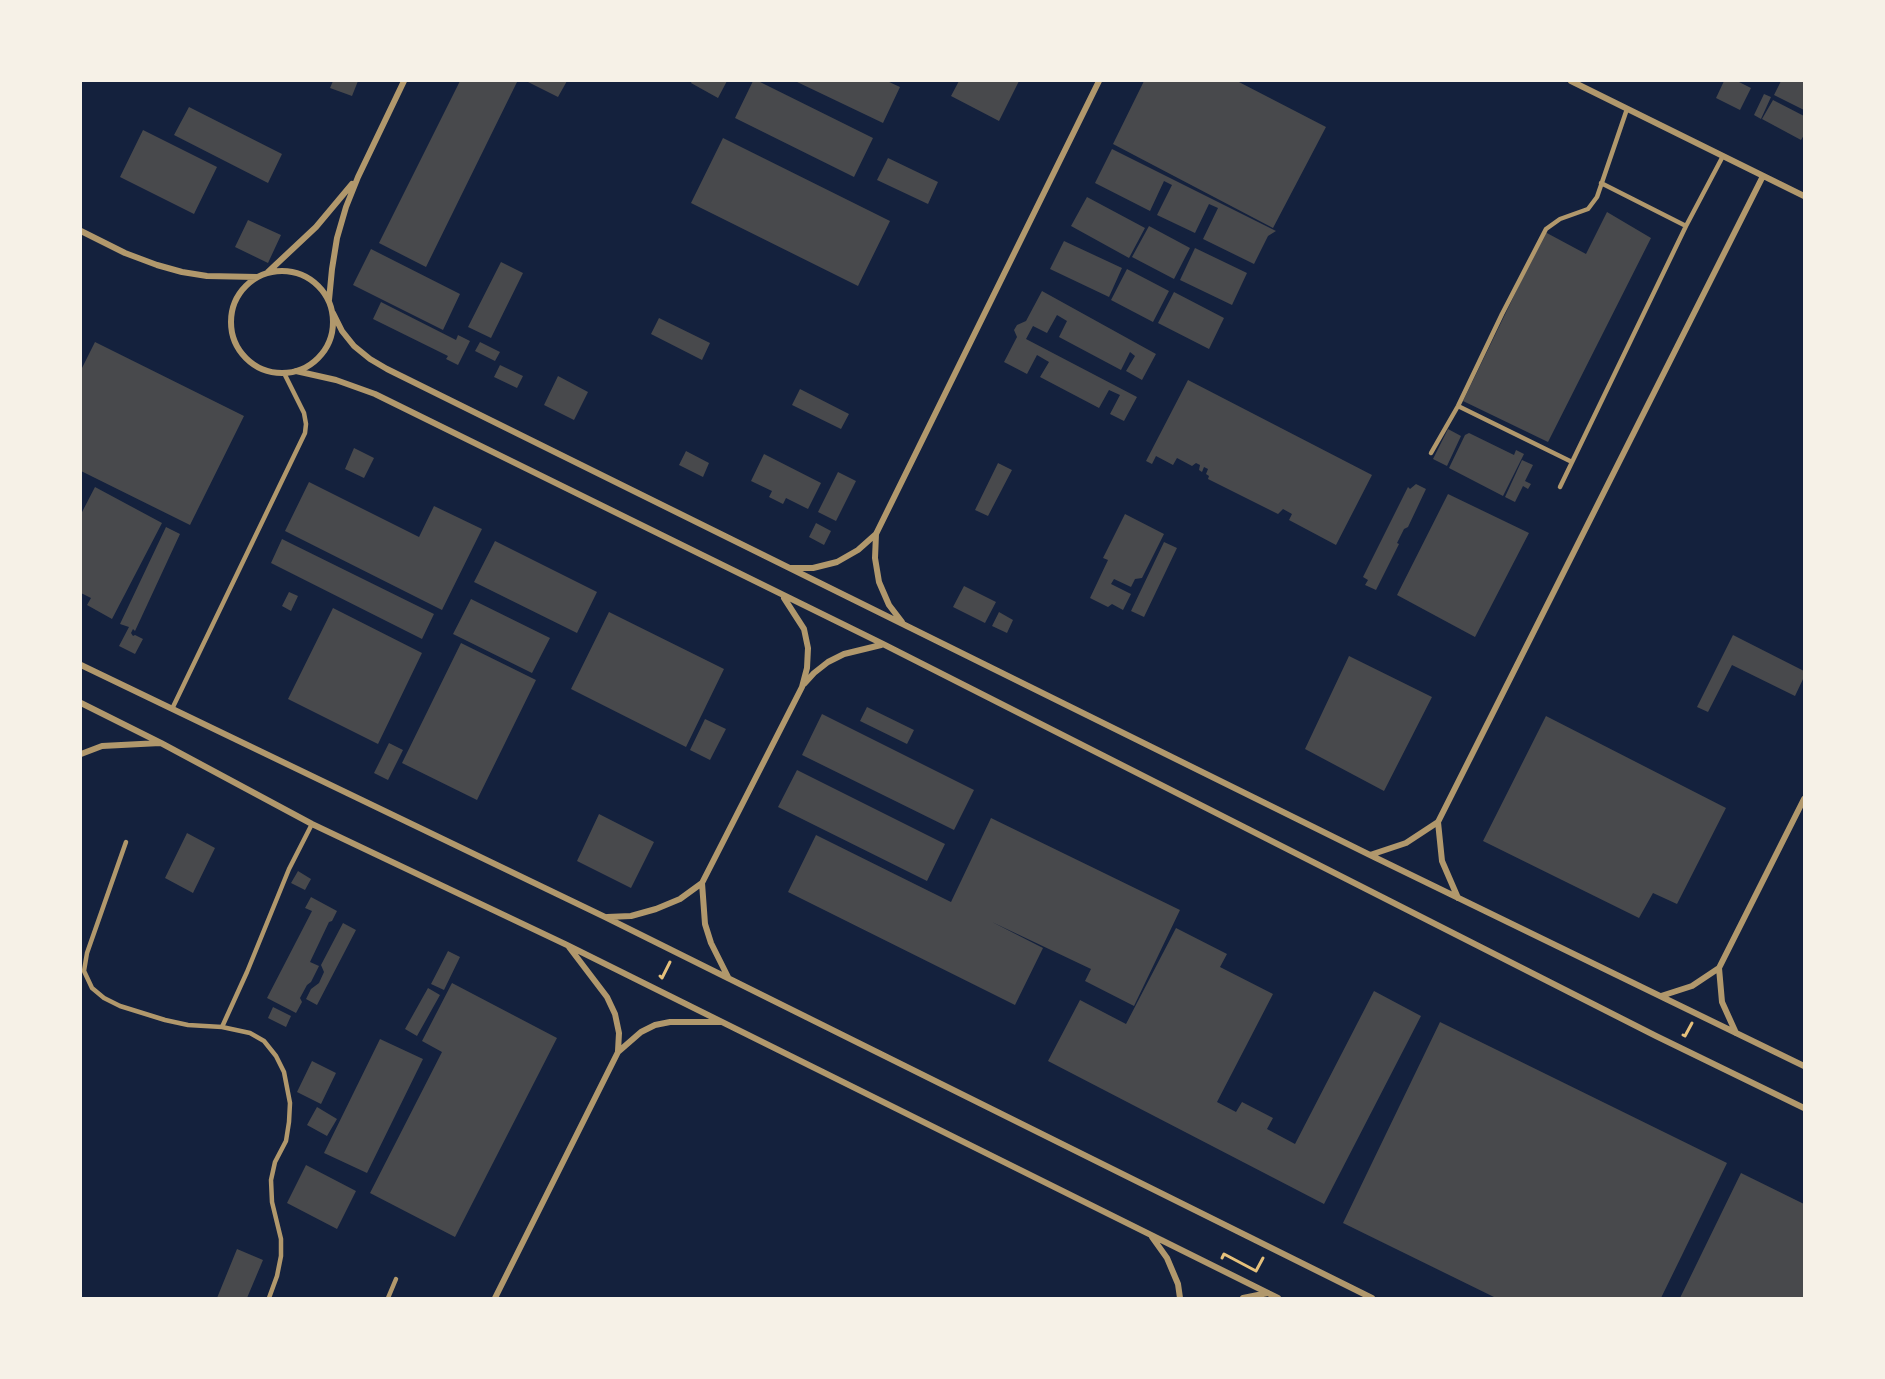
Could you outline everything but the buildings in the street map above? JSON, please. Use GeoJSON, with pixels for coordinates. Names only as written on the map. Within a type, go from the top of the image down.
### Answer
{"type":"FeatureCollection","features":[{"type":"Feature","properties":{"kind":"street"},"geometry":{"type":"LineString","coordinates":[[329,301],[337,238],[346,207],[404,81]]}},
{"type":"Feature","properties":{"kind":"street"},"geometry":{"type":"LineString","coordinates":[[789,568],[813,568],[837,562],[858,550],[876,534],[1099,81]]}},
{"type":"Feature","properties":{"kind":"street"},"geometry":{"type":"LineString","coordinates":[[1571,81],[1804,196]]}},
{"type":"Feature","properties":{"kind":"street"},"geometry":{"type":"LineString","coordinates":[[1370,855],[1406,843],[1438,822],[1763,176]]}},
{"type":"Feature","properties":{"kind":"street"},"geometry":{"type":"LineString","coordinates":[[268,272],[316,227],[358,177]]}},
{"type":"Feature","properties":{"kind":"street"},"geometry":{"type":"LineString","coordinates":[[81,231],[125,253],[182,272],[207,276],[257,277]]}},
{"type":"Feature","properties":{"kind":"street"},"geometry":{"type":"LineString","coordinates":[[333,313],[331,338],[325,349],[308,367],[284,373],[272,372],[255,365],[241,352],[231,329],[234,305],[247,284],[268,272],[280,270],[304,275],[323,291],[342,331],[354,346],[387,369],[1370,855],[1804,1066]]}},
{"type":"Feature","properties":{"kind":"street"},"geometry":{"type":"LineString","coordinates":[[296,371],[336,380],[375,394],[883,644],[1656,1036],[1804,1108]]}},
{"type":"Feature","properties":{"kind":"street"},"geometry":{"type":"LineString","coordinates":[[876,534],[875,558],[879,582],[889,605],[903,624]]}},
{"type":"Feature","properties":{"kind":"street"},"geometry":{"type":"LineString","coordinates":[[604,917],[631,916],[656,909],[680,899],[702,883],[802,687],[807,668],[808,648],[804,629],[782,595]]}},
{"type":"Feature","properties":{"kind":"street"},"geometry":{"type":"LineString","coordinates":[[802,687],[828,662],[844,654],[883,644]]}},
{"type":"Feature","properties":{"kind":"street"},"geometry":{"type":"LineString","coordinates":[[81,665],[604,917],[1372,1298]]}},
{"type":"Feature","properties":{"kind":"street"},"geometry":{"type":"LineString","coordinates":[[81,703],[312,824],[567,945],[1278,1298]]}},
{"type":"Feature","properties":{"kind":"street"},"geometry":{"type":"LineString","coordinates":[[81,754],[102,746],[161,743]]}},
{"type":"Feature","properties":{"kind":"street"},"geometry":{"type":"LineString","coordinates":[[1661,996],[1692,986],[1719,968],[1804,800]]}},
{"type":"Feature","properties":{"kind":"street"},"geometry":{"type":"LineString","coordinates":[[1438,822],[1442,861],[1458,898]]}},
{"type":"Feature","properties":{"kind":"street"},"geometry":{"type":"LineString","coordinates":[[702,883],[702,904],[708,933],[718,962],[729,979]]}},
{"type":"Feature","properties":{"kind":"street"},"geometry":{"type":"LineString","coordinates":[[567,945],[607,996],[615,1014],[619,1033],[618,1052]]}},
{"type":"Feature","properties":{"kind":"street"},"geometry":{"type":"LineString","coordinates":[[1719,968],[1722,1002],[1736,1033]]}},
{"type":"Feature","properties":{"kind":"street"},"geometry":{"type":"LineString","coordinates":[[495,1298],[618,1052],[641,1032],[655,1025],[678,1021],[722,1022]]}},
{"type":"Feature","properties":{"kind":"street"},"geometry":{"type":"LineString","coordinates":[[1150,1234],[1167,1258],[1178,1284],[1180,1298]]}},
{"type":"Feature","properties":{"kind":"street"},"geometry":{"type":"LineString","coordinates":[[1244,1298],[1268,1293]]}},
{"type":"Feature","properties":{"kind":"lane"},"geometry":{"type":"LineString","coordinates":[[1431,453],[1458,406],[1546,229],[1560,219],[1588,209],[1597,197],[1628,109]]}},
{"type":"Feature","properties":{"kind":"lane"},"geometry":{"type":"LineString","coordinates":[[1560,487],[1686,226],[1723,156]]}},
{"type":"Feature","properties":{"kind":"lane"},"geometry":{"type":"LineString","coordinates":[[1601,183],[1686,226]]}},
{"type":"Feature","properties":{"kind":"lane"},"geometry":{"type":"LineString","coordinates":[[172,709],[305,433],[304,413],[284,373]]}},
{"type":"Feature","properties":{"kind":"lane"},"geometry":{"type":"LineString","coordinates":[[1458,406],[1572,462]]}},
{"type":"Feature","properties":{"kind":"lane"},"geometry":{"type":"LineString","coordinates":[[222,1027],[289,869],[312,824]]}},
{"type":"Feature","properties":{"kind":"lane"},"geometry":{"type":"LineString","coordinates":[[126,842],[87,953],[84,971],[92,988],[104,998],[120,1006],[165,1020],[250,1033],[264,1041],[276,1056],[284,1072],[290,1103],[286,1141],[275,1162],[271,1180],[272,1202],[281,1239],[281,1256],[277,1276],[268,1298]]}},
{"type":"Feature","properties":{"kind":"lane"},"geometry":{"type":"LineString","coordinates":[[388,1298],[396,1279]]}},
{"type":"Feature","properties":{"kind":"path"},"geometry":{"type":"LineString","coordinates":[[648,985],[654,973],[662,978],[675,952]]}},
{"type":"Feature","properties":{"kind":"path"},"geometry":{"type":"LineString","coordinates":[[1677,1032],[1685,1036],[1697,1013]]}},
{"type":"Feature","properties":{"kind":"path"},"geometry":{"type":"LineString","coordinates":[[1217,1268],[1224,1254],[1256,1271],[1269,1247]]}}]}
